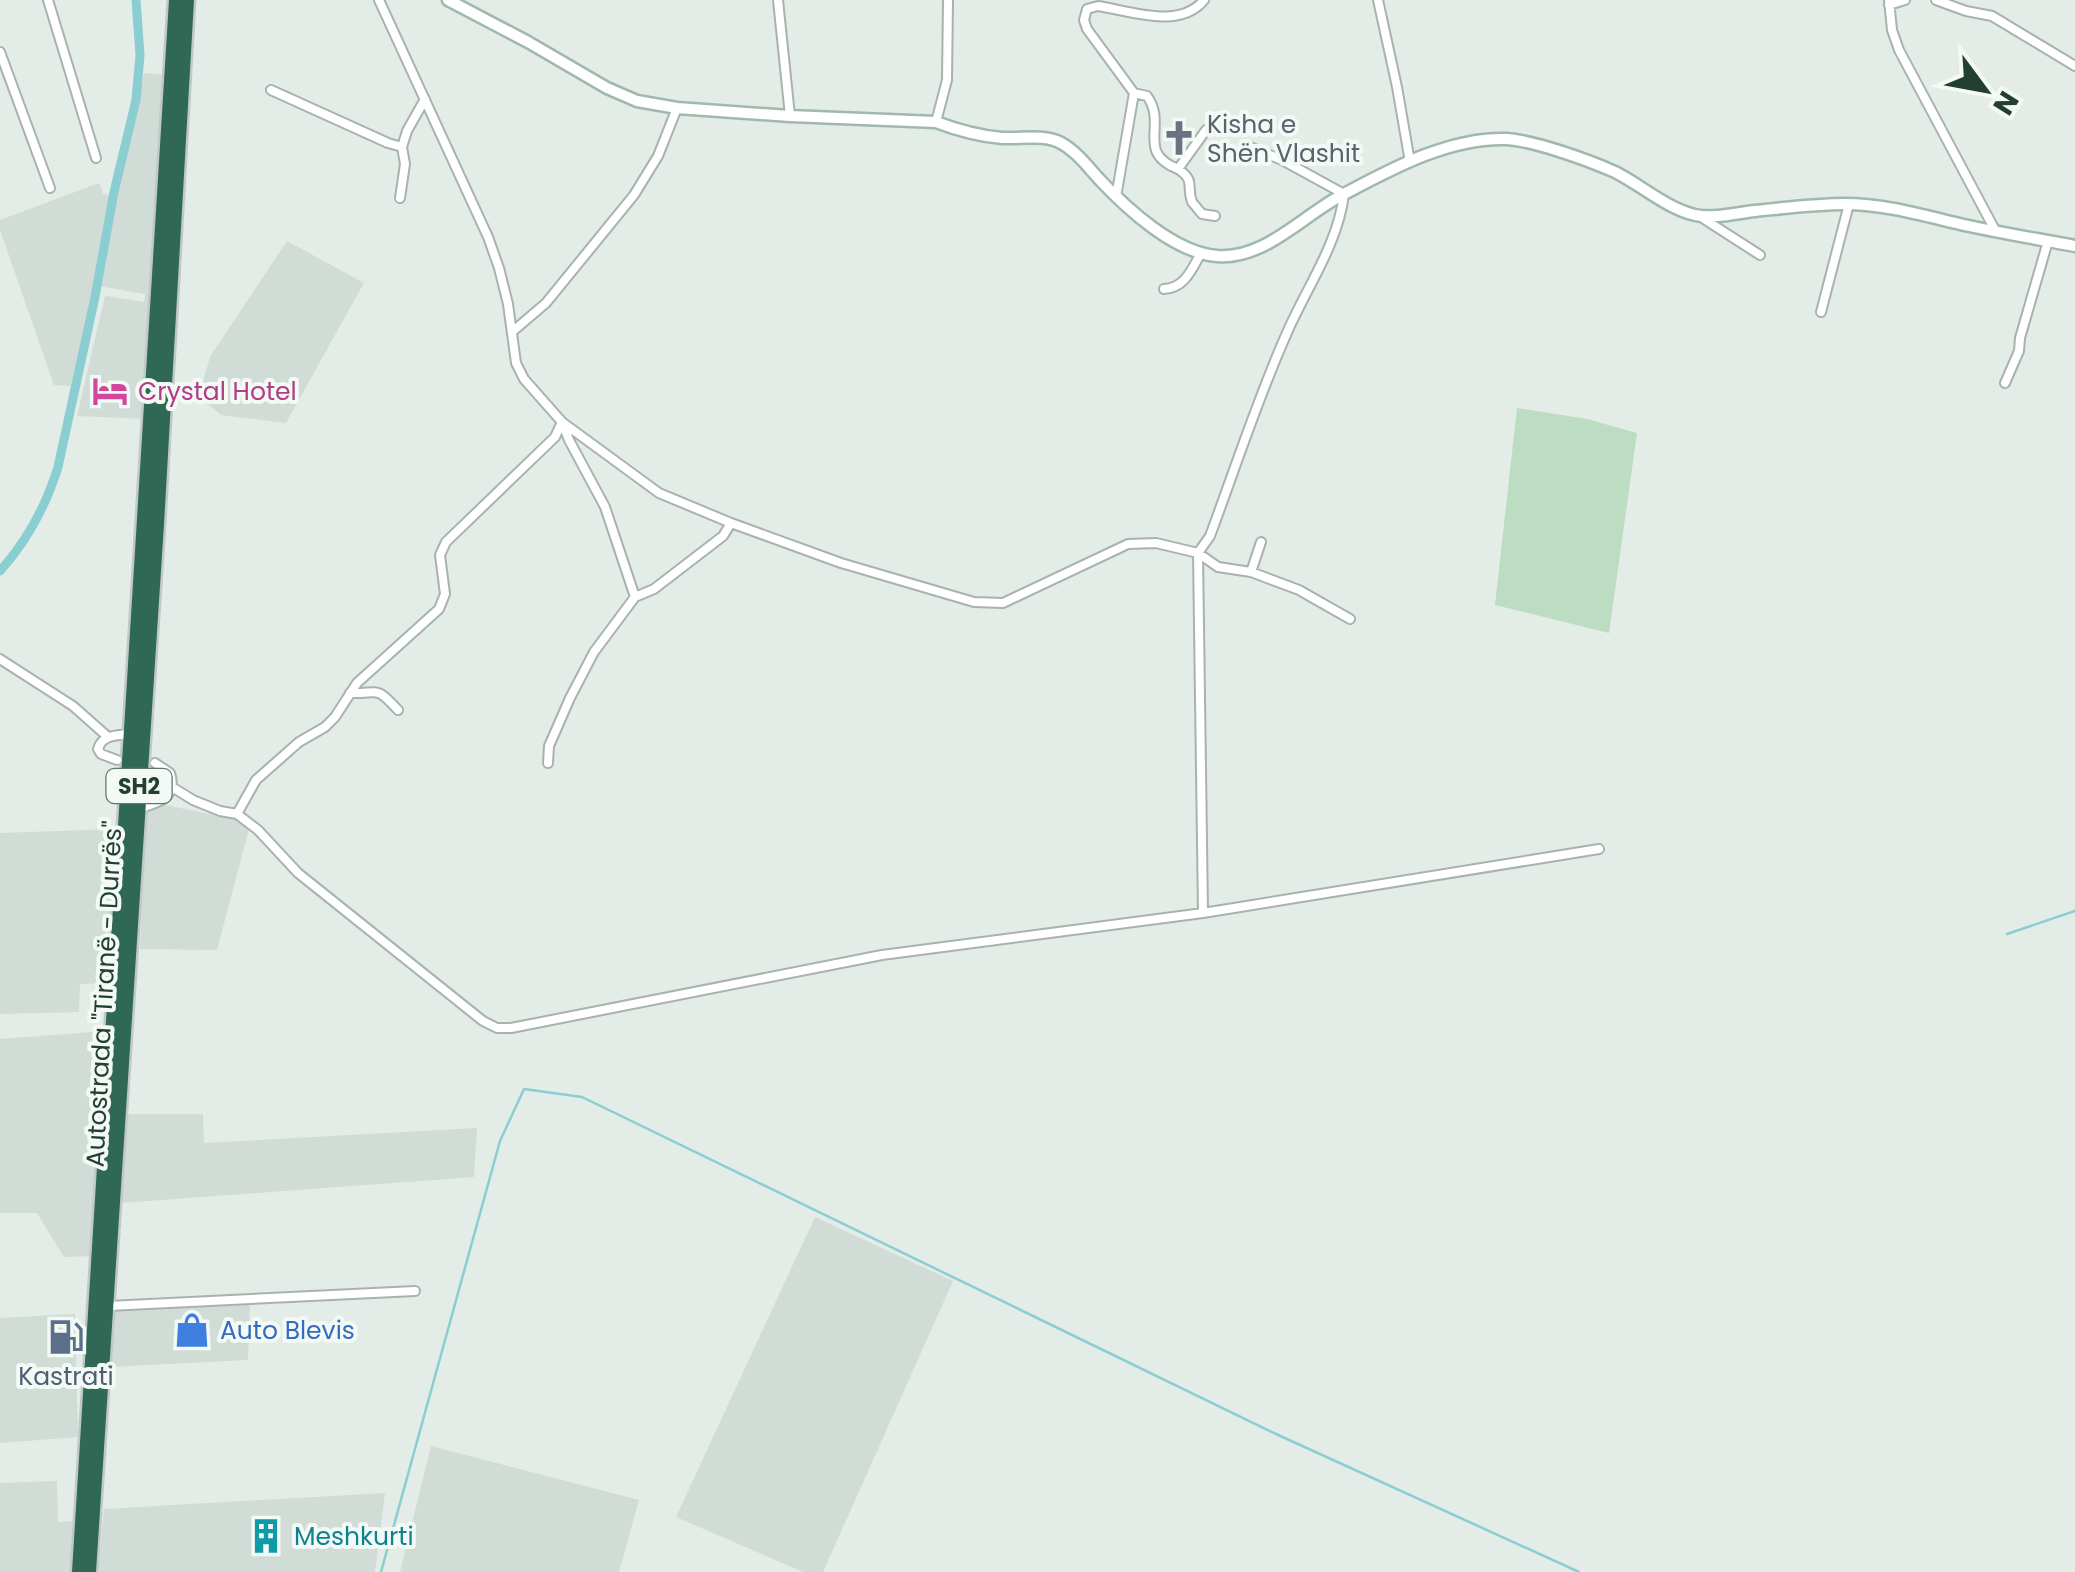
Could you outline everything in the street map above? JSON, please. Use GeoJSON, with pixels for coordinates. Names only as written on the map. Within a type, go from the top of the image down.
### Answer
{"type":"FeatureCollection","features":[{"type":"Feature","properties":{"kind":"highway","name":"Autostrada \"Tiranë - Durrës\""},"geometry":{"type":"LineString","coordinates":[[78,1572],[176,0]]}},
{"type":"Feature","properties":{"kind":"highway","name":"Autostrada \"Tiranë - Durrës\""},"geometry":{"type":"LineString","coordinates":[[90,1572],[187,0]]}},
{"type":"Feature","properties":{"kind":"street"},"geometry":{"type":"LineString","coordinates":[[48,0],[96,158]]}},
{"type":"Feature","properties":{"kind":"street"},"geometry":{"type":"LineString","coordinates":[[379,0],[488,237],[499,268],[516,362],[524,379],[562,422],[659,493],[730,524],[841,563],[974,602],[1003,603],[1128,544],[1156,542],[1198,553],[1218,567],[1251,572],[1299,590],[1350,618]]}},
{"type":"Feature","properties":{"kind":"street"},"geometry":{"type":"LineString","coordinates":[[448,0],[607,88],[638,101],[677,108],[790,116],[936,122],[999,138],[1055,140],[1076,154],[1146,224],[1201,253],[1238,255],[1261,247],[1344,194],[1410,162],[1459,144],[1508,140],[1546,147],[1614,172],[1713,223],[1760,255]]}},
{"type":"Feature","properties":{"kind":"street"},"geometry":{"type":"LineString","coordinates":[[778,0],[790,116]]}},
{"type":"Feature","properties":{"kind":"street"},"geometry":{"type":"LineString","coordinates":[[936,122],[947,80],[948,0]]}},
{"type":"Feature","properties":{"kind":"street"},"geometry":{"type":"LineString","coordinates":[[1204,0],[1188,14],[1172,16],[1098,6],[1086,9],[1084,20],[1134,93],[1147,96],[1154,106],[1156,154],[1186,174],[1192,203],[1202,214],[1215,216]]}},
{"type":"Feature","properties":{"kind":"street"},"geometry":{"type":"LineString","coordinates":[[1378,0],[1410,162]]}},
{"type":"Feature","properties":{"kind":"street"},"geometry":{"type":"LineString","coordinates":[[1905,0],[1889,2],[1899,50],[1996,232]]}},
{"type":"Feature","properties":{"kind":"street"},"geometry":{"type":"LineString","coordinates":[[1936,0],[1992,16],[2075,66]]}},
{"type":"Feature","properties":{"kind":"street"},"geometry":{"type":"LineString","coordinates":[[0,52],[50,188]]}},
{"type":"Feature","properties":{"kind":"street"},"geometry":{"type":"LineString","coordinates":[[271,90],[402,147]]}},
{"type":"Feature","properties":{"kind":"street"},"geometry":{"type":"LineString","coordinates":[[1116,197],[1134,93]]}},
{"type":"Feature","properties":{"kind":"street"},"geometry":{"type":"LineString","coordinates":[[400,198],[405,164],[402,147],[425,99]]}},
{"type":"Feature","properties":{"kind":"street"},"geometry":{"type":"LineString","coordinates":[[512,332],[546,302],[634,194],[658,156],[677,108]]}},
{"type":"Feature","properties":{"kind":"street"},"geometry":{"type":"LineString","coordinates":[[1178,168],[1206,130]]}},
{"type":"Feature","properties":{"kind":"street"},"geometry":{"type":"LineString","coordinates":[[1250,147],[1344,194]]}},
{"type":"Feature","properties":{"kind":"street"},"geometry":{"type":"LineString","coordinates":[[1203,912],[1198,553],[1210,536],[1287,332],[1328,250],[1344,194]]}},
{"type":"Feature","properties":{"kind":"street"},"geometry":{"type":"LineString","coordinates":[[1695,215],[1849,204],[1890,208],[2075,246]]}},
{"type":"Feature","properties":{"kind":"street"},"geometry":{"type":"LineString","coordinates":[[1821,312],[1849,204]]}},
{"type":"Feature","properties":{"kind":"street"},"geometry":{"type":"LineString","coordinates":[[2005,383],[2019,351],[2048,240]]}},
{"type":"Feature","properties":{"kind":"street"},"geometry":{"type":"LineString","coordinates":[[1164,289],[1174,289],[1188,277],[1201,253]]}},
{"type":"Feature","properties":{"kind":"street"},"geometry":{"type":"LineString","coordinates":[[562,422],[605,507],[635,596]]}},
{"type":"Feature","properties":{"kind":"street"},"geometry":{"type":"LineString","coordinates":[[236,814],[256,780],[298,742],[325,727],[357,683],[439,609],[445,594],[440,555],[446,542],[555,437],[562,422]]}},
{"type":"Feature","properties":{"kind":"street"},"geometry":{"type":"LineString","coordinates":[[548,762],[550,746],[570,698],[594,652],[635,596],[654,590],[723,536],[730,524]]}},
{"type":"Feature","properties":{"kind":"street"},"geometry":{"type":"LineString","coordinates":[[1251,572],[1261,542]]}},
{"type":"Feature","properties":{"kind":"street"},"geometry":{"type":"LineString","coordinates":[[0,659],[73,706],[108,737]]}},
{"type":"Feature","properties":{"kind":"street"},"geometry":{"type":"LineString","coordinates":[[350,693],[382,693],[398,710]]}},
{"type":"Feature","properties":{"kind":"street"},"geometry":{"type":"LineString","coordinates":[[117,760],[106,758],[98,750],[102,740],[130,734]]}},
{"type":"Feature","properties":{"kind":"street"},"geometry":{"type":"LineString","coordinates":[[138,809],[159,802],[172,787],[170,773],[155,763]]}},
{"type":"Feature","properties":{"kind":"street"},"geometry":{"type":"LineString","coordinates":[[172,787],[206,806],[236,814],[258,830],[298,873],[483,1021],[497,1028],[882,954],[1203,912],[1599,849]]}},
{"type":"Feature","properties":{"kind":"street"},"geometry":{"type":"LineString","coordinates":[[108,1306],[414,1291]]}},
{"type":"Feature","properties":{"kind":"shaded area"},"geometry":{"type":"Polygon","coordinates":[[[144,73],[166,75],[146,419],[77,416],[105,296],[144,302],[145,294],[93,285],[73,386],[54,385],[0,230],[0,220],[99,183],[103,194],[116,196],[144,73]]]}},
{"type":"Feature","properties":{"kind":"shaded area"},"geometry":{"type":"Polygon","coordinates":[[[287,241],[364,283],[286,423],[221,415],[199,396],[210,357],[287,241]]]}},
{"type":"Feature","properties":{"kind":"shaded area"},"geometry":{"type":"Polygon","coordinates":[[[165,805],[234,819],[249,829],[217,950],[140,949],[145,813],[165,805]]]}},
{"type":"Feature","properties":{"kind":"shaded area"},"geometry":{"type":"Polygon","coordinates":[[[117,829],[110,983],[80,984],[79,1012],[0,1014],[0,833],[117,829]]]}},
{"type":"Feature","properties":{"kind":"shaded area"},"geometry":{"type":"Polygon","coordinates":[[[106,1031],[95,1256],[64,1257],[37,1213],[0,1213],[0,1039],[106,1031]]]}},
{"type":"Feature","properties":{"kind":"shaded area"},"geometry":{"type":"Polygon","coordinates":[[[123,1114],[203,1114],[204,1143],[477,1128],[474,1177],[121,1203],[123,1114]]]}},
{"type":"Feature","properties":{"kind":"shaded area"},"geometry":{"type":"Polygon","coordinates":[[[815,1217],[953,1281],[823,1572],[803,1572],[676,1517],[815,1217]]]}},
{"type":"Feature","properties":{"kind":"shaded area"},"geometry":{"type":"Polygon","coordinates":[[[250,1300],[248,1360],[109,1367],[112,1308],[250,1300]]]}},
{"type":"Feature","properties":{"kind":"shaded area"},"geometry":{"type":"Polygon","coordinates":[[[75,1314],[78,1437],[0,1443],[0,1318],[75,1314]]]}},
{"type":"Feature","properties":{"kind":"shaded area"},"geometry":{"type":"Polygon","coordinates":[[[431,1446],[639,1500],[619,1572],[400,1572],[431,1446]]]}},
{"type":"Feature","properties":{"kind":"shaded area"},"geometry":{"type":"Polygon","coordinates":[[[57,1481],[58,1522],[76,1521],[73,1572],[0,1572],[0,1483],[57,1481]]]}},
{"type":"Feature","properties":{"kind":"shaded area","name":"Meshkurti"},"geometry":{"type":"Polygon","coordinates":[[[385,1493],[375,1572],[98,1572],[104,1509],[385,1493]]]}},
{"type":"Feature","properties":{"kind":"green space"},"geometry":{"type":"Polygon","coordinates":[[[1517,408],[1587,419],[1637,433],[1609,633],[1495,605],[1517,408]]]}},
{"type":"Feature","properties":{"kind":"waterway"},"geometry":{"type":"LineString","coordinates":[[0,571],[35,522],[58,467],[136,100],[140,55],[136,0]]}},
{"type":"Feature","properties":{"kind":"waterway"},"geometry":{"type":"LineString","coordinates":[[2007,934],[2075,911]]}},
{"type":"Feature","properties":{"kind":"waterway"},"geometry":{"type":"LineString","coordinates":[[381,1572],[500,1141],[524,1089],[582,1097],[1276,1434],[1579,1572]]}},
{"type":"Feature","properties":{"kind":"place","name":"Kisha e Shën Vlashit"},"geometry":{"type":"Point","coordinates":[1179,138]}},
{"type":"Feature","properties":{"kind":"place","name":"Crystal Hotel"},"geometry":{"type":"Point","coordinates":[110,391]}},
{"type":"Feature","properties":{"kind":"place","name":"Auto Blevis"},"geometry":{"type":"Point","coordinates":[192,1330]}},
{"type":"Feature","properties":{"kind":"place","name":"Kastrati"},"geometry":{"type":"Point","coordinates":[66,1337]}},
{"type":"Feature","properties":{"kind":"place","name":"Meshkurti"},"geometry":{"type":"Point","coordinates":[266,1536]}}]}
